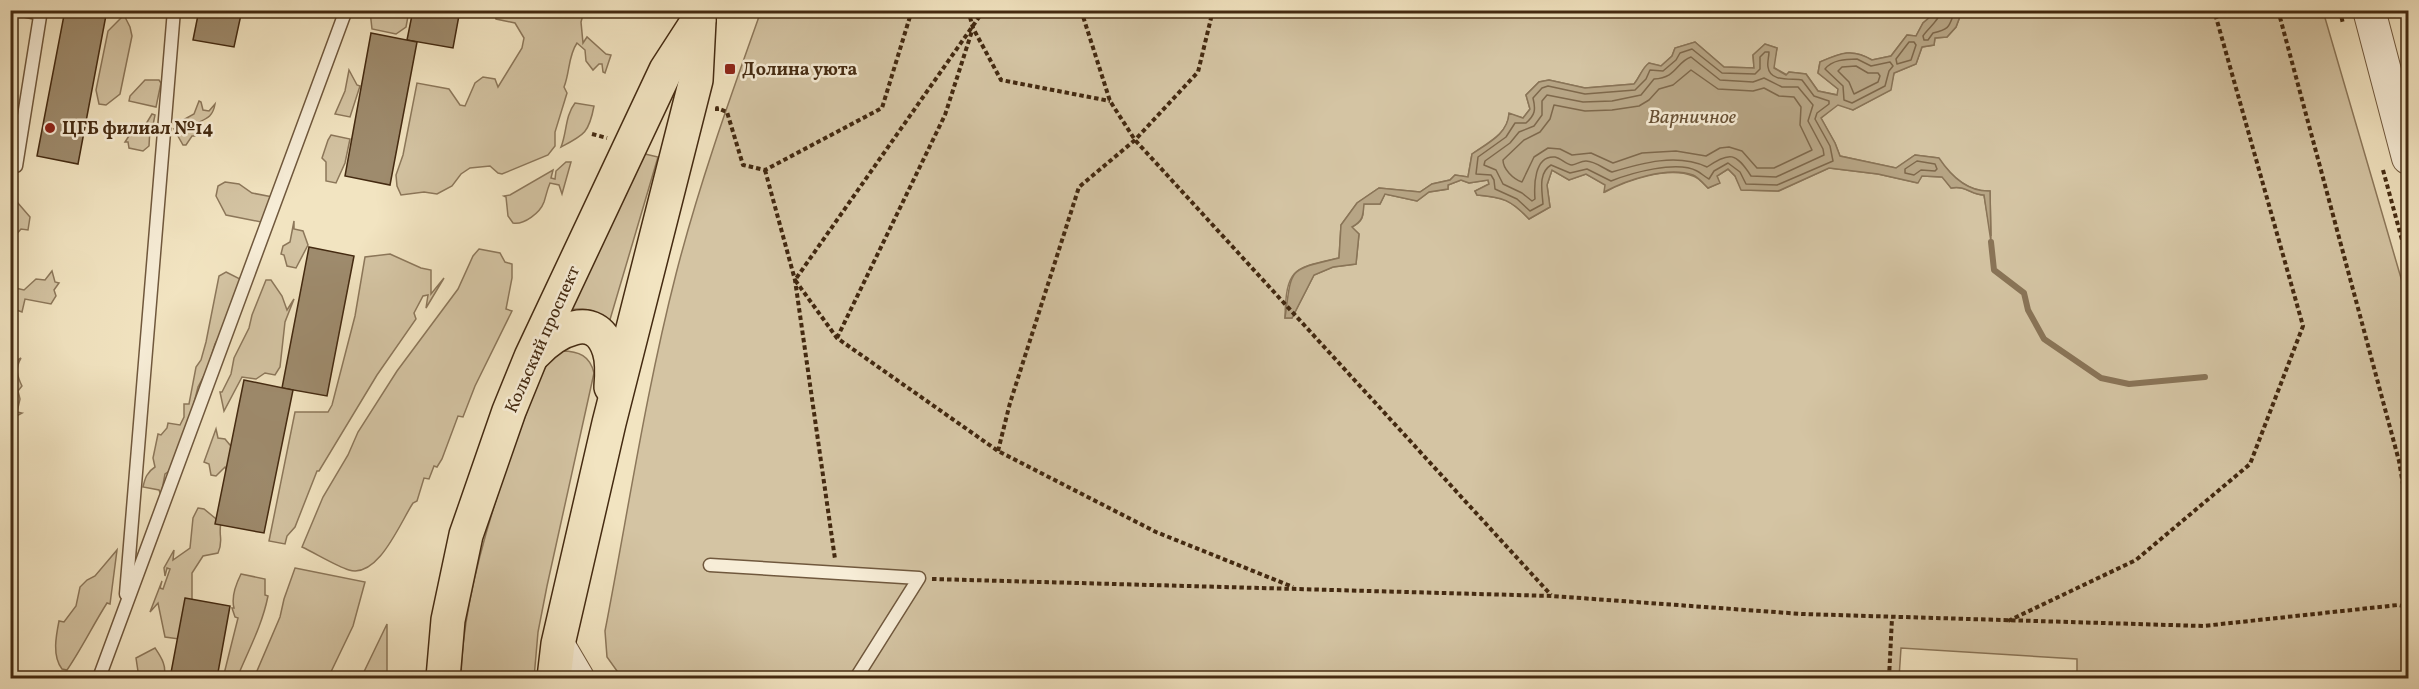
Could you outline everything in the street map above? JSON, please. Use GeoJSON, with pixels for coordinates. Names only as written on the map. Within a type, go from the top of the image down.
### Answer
{"type":"FeatureCollection","features":[{"type":"Feature","properties":{"kind":"main road","name":"Кольский проспект"},"geometry":{"type":"LineString","coordinates":[[443,678],[448,620],[466,535],[509,411],[531,357],[666,70],[700,15]]}},
{"type":"Feature","properties":{"kind":"main road","name":"Кольский проспект"},"geometry":{"type":"LineString","coordinates":[[554,678],[558,644],[609,423],[696,81],[700,15]]}},
{"type":"Feature","properties":{"kind":"main road"},"geometry":{"type":"LineString","coordinates":[[531,357],[548,339],[561,332],[576,327],[587,328],[599,334],[609,349],[612,367],[609,423]]}},
{"type":"Feature","properties":{"kind":"street"},"geometry":{"type":"LineString","coordinates":[[2369,10],[2409,158]]}},
{"type":"Feature","properties":{"kind":"street"},"geometry":{"type":"LineString","coordinates":[[558,644],[578,678]]}},
{"type":"Feature","properties":{"kind":"lane"},"geometry":{"type":"LineString","coordinates":[[16,166],[41,12],[22,10]]}},
{"type":"Feature","properties":{"kind":"lane"},"geometry":{"type":"LineString","coordinates":[[125,610],[174,10]]}},
{"type":"Feature","properties":{"kind":"lane"},"geometry":{"type":"LineString","coordinates":[[99,678],[346,10]]}},
{"type":"Feature","properties":{"kind":"lane"},"geometry":{"type":"LineString","coordinates":[[710,565],[920,578],[856,678]]}},
{"type":"Feature","properties":{"kind":"path"},"geometry":{"type":"LineString","coordinates":[[727,112],[743,165],[765,170],[882,108],[912,10]]}},
{"type":"Feature","properties":{"kind":"path"},"geometry":{"type":"LineString","coordinates":[[968,10],[973,28],[1001,80],[1110,101]]}},
{"type":"Feature","properties":{"kind":"path"},"geometry":{"type":"LineString","coordinates":[[795,279],[984,10]]}},
{"type":"Feature","properties":{"kind":"path"},"geometry":{"type":"LineString","coordinates":[[1082,10],[1110,101],[1135,140],[1551,596]]}},
{"type":"Feature","properties":{"kind":"path"},"geometry":{"type":"LineString","coordinates":[[998,451],[1010,403],[1079,187],[1135,140],[1198,72],[1213,10]]}},
{"type":"Feature","properties":{"kind":"path"},"geometry":{"type":"LineString","coordinates":[[2008,621],[2136,560],[2250,464],[2303,326],[2214,10]]}},
{"type":"Feature","properties":{"kind":"path"},"geometry":{"type":"LineString","coordinates":[[2278,10],[2399,461],[2409,514]]}},
{"type":"Feature","properties":{"kind":"path"},"geometry":{"type":"LineString","coordinates":[[2401,10],[2409,38]]}},
{"type":"Feature","properties":{"kind":"path"},"geometry":{"type":"LineString","coordinates":[[837,339],[945,115],[973,28]]}},
{"type":"Feature","properties":{"kind":"path"},"geometry":{"type":"LineString","coordinates":[[765,170],[795,279],[837,573]]}},
{"type":"Feature","properties":{"kind":"path"},"geometry":{"type":"LineString","coordinates":[[795,279],[837,339],[998,451],[1156,532],[1296,588]]}},
{"type":"Feature","properties":{"kind":"path"},"geometry":{"type":"LineString","coordinates":[[920,578],[1551,596],[1802,614],[2203,626],[2398,605],[2409,607]]}},
{"type":"Feature","properties":{"kind":"path"},"geometry":{"type":"LineString","coordinates":[[1889,678],[1892,618]]}},
{"type":"Feature","properties":{"kind":"shaded area"},"geometry":{"type":"Polygon","coordinates":[[[370,11],[409,11],[406,27],[396,34],[372,29],[370,11]]]}},
{"type":"Feature","properties":{"kind":"shaded area"},"geometry":{"type":"Polygon","coordinates":[[[493,11],[584,11],[581,22],[583,43],[587,37],[606,54],[611,55],[605,73],[602,64],[593,70],[586,61],[585,50],[577,43],[572,53],[564,87],[567,93],[555,132],[555,146],[548,155],[502,174],[490,166],[470,168],[461,174],[452,186],[437,194],[424,192],[401,195],[396,175],[403,155],[417,83],[449,89],[460,105],[465,106],[475,83],[483,77],[495,79],[498,87],[522,48],[524,38],[515,23],[496,19],[493,11]]]}},
{"type":"Feature","properties":{"kind":"shaded area"},"geometry":{"type":"Polygon","coordinates":[[[761,11],[1937,11],[1923,23],[1916,36],[1907,35],[1891,56],[1872,60],[1858,54],[1846,53],[1820,62],[1818,73],[1838,89],[1838,95],[1818,91],[1806,74],[1789,72],[1787,75],[1773,67],[1777,48],[1765,44],[1753,55],[1754,68],[1724,67],[1695,42],[1675,48],[1672,56],[1661,66],[1649,63],[1634,84],[1585,88],[1549,80],[1539,82],[1526,95],[1530,109],[1523,118],[1509,114],[1501,133],[1472,154],[1468,177],[1455,175],[1450,180],[1432,184],[1420,192],[1379,188],[1357,203],[1341,225],[1339,258],[1302,268],[1291,279],[1285,318],[1292,318],[1314,275],[1333,267],[1356,264],[1359,234],[1351,227],[1362,218],[1363,204],[1380,204],[1385,194],[1417,201],[1429,192],[1448,189],[1448,185],[1461,180],[1469,183],[1488,180],[1489,184],[1475,191],[1477,195],[1506,201],[1529,219],[1550,207],[1547,185],[1552,170],[1569,180],[1586,174],[1606,185],[1605,192],[1636,179],[1672,173],[1683,173],[1695,177],[1708,188],[1719,183],[1717,176],[1728,169],[1735,176],[1742,190],[1779,191],[1829,168],[1878,174],[1917,183],[1922,176],[1943,177],[1951,188],[1961,188],[1984,195],[1991,236],[1990,191],[1974,189],[1960,182],[1938,158],[1915,155],[1896,168],[1840,156],[1821,118],[1838,104],[1853,110],[1890,90],[1894,73],[1916,64],[1922,47],[1934,45],[1935,38],[1947,37],[1956,27],[1962,11],[2323,11],[2408,302],[2408,678],[2077,678],[2077,659],[1901,648],[1899,678],[622,678],[607,657],[605,631],[655,362],[695,207],[761,11]]]}},
{"type":"Feature","properties":{"kind":"shaded area"},"geometry":{"type":"Polygon","coordinates":[[[124,15],[132,36],[120,94],[106,105],[99,104],[96,90],[108,31],[124,15]]]}},
{"type":"Feature","properties":{"kind":"shaded area"},"geometry":{"type":"Polygon","coordinates":[[[349,70],[357,85],[360,86],[350,117],[335,114],[345,91],[349,70]]]}},
{"type":"Feature","properties":{"kind":"shaded area"},"geometry":{"type":"Polygon","coordinates":[[[145,80],[159,80],[161,83],[156,107],[129,101],[130,96],[145,80]]]}},
{"type":"Feature","properties":{"kind":"shaded area"},"geometry":{"type":"Polygon","coordinates":[[[199,101],[203,110],[209,111],[215,104],[213,111],[197,123],[195,136],[183,145],[174,129],[181,130],[183,120],[194,114],[199,101]]]}},
{"type":"Feature","properties":{"kind":"shaded area"},"geometry":{"type":"Polygon","coordinates":[[[575,103],[594,106],[590,122],[580,136],[561,147],[569,113],[575,103]]]}},
{"type":"Feature","properties":{"kind":"shaded area"},"geometry":{"type":"Polygon","coordinates":[[[152,114],[155,115],[150,128],[149,146],[143,151],[129,148],[128,142],[125,142],[136,125],[146,124],[152,114]]]}},
{"type":"Feature","properties":{"kind":"shaded area"},"geometry":{"type":"Polygon","coordinates":[[[331,135],[350,139],[345,163],[336,183],[326,181],[326,162],[322,158],[331,135]]]}},
{"type":"Feature","properties":{"kind":"shaded area"},"geometry":{"type":"Polygon","coordinates":[[[645,154],[658,157],[609,323],[591,311],[569,310],[645,154]]]}},
{"type":"Feature","properties":{"kind":"shaded area"},"geometry":{"type":"Polygon","coordinates":[[[566,162],[571,162],[562,194],[559,185],[550,183],[539,210],[527,220],[513,223],[508,216],[504,196],[510,195],[553,170],[551,178],[555,179],[556,171],[566,162]]]}},
{"type":"Feature","properties":{"kind":"shaded area"},"geometry":{"type":"Polygon","coordinates":[[[225,182],[239,184],[252,193],[278,198],[266,223],[226,215],[216,196],[218,186],[225,182]]]}},
{"type":"Feature","properties":{"kind":"shaded area"},"geometry":{"type":"Polygon","coordinates":[[[11,195],[30,217],[28,230],[21,229],[15,236],[11,235],[11,195]]]}},
{"type":"Feature","properties":{"kind":"shaded area"},"geometry":{"type":"Polygon","coordinates":[[[294,221],[294,229],[303,231],[308,245],[296,268],[287,266],[284,255],[281,254],[283,246],[290,242],[294,221]]]}},
{"type":"Feature","properties":{"kind":"shaded area"},"geometry":{"type":"Polygon","coordinates":[[[479,249],[500,253],[505,262],[512,264],[512,278],[506,309],[512,311],[475,386],[463,417],[458,416],[442,459],[437,467],[434,466],[429,479],[424,478],[417,501],[413,503],[387,547],[379,558],[360,571],[338,566],[302,547],[323,497],[348,455],[358,432],[397,371],[458,289],[473,256],[479,249]]]}},
{"type":"Feature","properties":{"kind":"shaded area"},"geometry":{"type":"Polygon","coordinates":[[[390,254],[431,270],[431,294],[444,278],[426,308],[428,295],[423,296],[414,313],[416,319],[377,375],[317,471],[295,527],[287,536],[285,544],[269,541],[295,412],[328,412],[332,405],[355,316],[365,257],[390,254]]]}},
{"type":"Feature","properties":{"kind":"shaded area"},"geometry":{"type":"Polygon","coordinates":[[[52,271],[55,282],[59,283],[54,290],[56,296],[51,304],[25,299],[22,312],[11,308],[11,287],[24,290],[36,279],[45,280],[52,271]]]}},
{"type":"Feature","properties":{"kind":"shaded area"},"geometry":{"type":"Polygon","coordinates":[[[226,272],[242,280],[215,344],[207,370],[198,387],[190,419],[171,470],[165,474],[161,495],[159,490],[143,487],[150,471],[155,467],[153,458],[158,434],[161,435],[168,423],[180,425],[184,417],[184,404],[189,404],[196,367],[201,360],[206,342],[219,276],[226,272]]]}},
{"type":"Feature","properties":{"kind":"shaded area"},"geometry":{"type":"Polygon","coordinates":[[[266,280],[271,280],[282,296],[287,310],[294,299],[285,322],[280,367],[275,375],[265,373],[256,379],[242,377],[224,411],[220,392],[231,374],[234,358],[249,328],[266,280]]]}},
{"type":"Feature","properties":{"kind":"shaded area"},"geometry":{"type":"Polygon","coordinates":[[[562,351],[574,352],[583,356],[590,362],[594,373],[547,586],[538,632],[534,678],[461,678],[467,615],[491,515],[537,384],[549,361],[562,351]]]}},
{"type":"Feature","properties":{"kind":"shaded area"},"geometry":{"type":"Polygon","coordinates":[[[21,358],[17,372],[22,386],[18,391],[20,399],[17,412],[22,413],[11,419],[11,364],[21,358]]]}},
{"type":"Feature","properties":{"kind":"shaded area"},"geometry":{"type":"Polygon","coordinates":[[[216,429],[218,438],[225,439],[230,445],[236,447],[230,479],[225,467],[216,476],[211,475],[209,464],[204,462],[216,429]]]}},
{"type":"Feature","properties":{"kind":"shaded area"},"geometry":{"type":"Polygon","coordinates":[[[198,508],[204,509],[221,523],[220,549],[218,553],[203,556],[192,573],[192,600],[179,639],[165,637],[158,603],[150,612],[162,581],[160,588],[163,589],[170,569],[167,568],[165,576],[164,568],[174,550],[173,560],[190,548],[193,518],[198,508]]]}},
{"type":"Feature","properties":{"kind":"shaded area"},"geometry":{"type":"Polygon","coordinates":[[[117,550],[110,604],[107,603],[67,670],[62,669],[56,652],[59,621],[64,622],[76,606],[80,587],[95,576],[117,550]]]}},
{"type":"Feature","properties":{"kind":"shaded area"},"geometry":{"type":"Polygon","coordinates":[[[295,568],[365,582],[353,626],[328,678],[254,678],[280,617],[295,568]]]}},
{"type":"Feature","properties":{"kind":"shaded area"},"geometry":{"type":"Polygon","coordinates":[[[241,574],[265,579],[265,595],[268,596],[258,628],[237,678],[223,678],[238,618],[235,617],[232,608],[234,608],[234,591],[241,574]]]}},
{"type":"Feature","properties":{"kind":"shaded area"},"geometry":{"type":"Polygon","coordinates":[[[387,624],[387,678],[361,678],[387,624]]]}},
{"type":"Feature","properties":{"kind":"shaded area"},"geometry":{"type":"Polygon","coordinates":[[[155,648],[164,666],[163,678],[139,678],[136,658],[155,648]]]}},
{"type":"Feature","properties":{"kind":"water","name":"Варничное"},"geometry":{"type":"Polygon","coordinates":[[[1937,11],[1962,11],[1956,27],[1947,37],[1935,38],[1934,45],[1922,47],[1916,64],[1894,73],[1891,90],[1853,110],[1838,105],[1821,118],[1840,156],[1896,168],[1915,155],[1939,158],[1960,182],[1974,189],[1990,191],[1991,242],[1984,195],[1961,188],[1951,188],[1942,177],[1922,176],[1918,183],[1878,174],[1829,168],[1778,191],[1741,190],[1735,176],[1728,169],[1717,176],[1720,183],[1708,188],[1693,175],[1671,172],[1635,179],[1604,192],[1605,185],[1586,174],[1569,180],[1552,170],[1547,185],[1550,207],[1529,219],[1506,201],[1477,195],[1475,191],[1489,184],[1488,180],[1469,183],[1461,180],[1448,185],[1448,189],[1429,192],[1417,201],[1385,194],[1380,204],[1364,204],[1362,218],[1352,227],[1359,234],[1356,264],[1333,267],[1314,275],[1292,318],[1285,318],[1292,279],[1301,269],[1339,258],[1341,225],[1357,203],[1379,188],[1420,192],[1432,184],[1450,180],[1455,175],[1468,177],[1472,154],[1501,132],[1509,113],[1523,118],[1530,109],[1526,95],[1539,82],[1549,80],[1585,88],[1634,84],[1649,63],[1661,66],[1672,56],[1675,48],[1695,42],[1724,67],[1754,68],[1753,55],[1765,44],[1777,48],[1774,68],[1786,75],[1789,72],[1806,74],[1818,91],[1837,95],[1838,89],[1818,73],[1820,62],[1846,53],[1858,54],[1872,60],[1891,56],[1907,35],[1916,36],[1923,23],[1937,11]]]}},
{"type":"Feature","properties":{"kind":"building"},"geometry":{"type":"Polygon","coordinates":[[[65,10],[107,10],[78,164],[37,156],[65,10]]]}},
{"type":"Feature","properties":{"kind":"building"},"geometry":{"type":"Polygon","coordinates":[[[199,10],[242,10],[234,47],[193,40],[199,10]]]}},
{"type":"Feature","properties":{"kind":"building"},"geometry":{"type":"Polygon","coordinates":[[[413,10],[460,10],[453,48],[407,40],[413,10]]]}},
{"type":"Feature","properties":{"kind":"building"},"geometry":{"type":"Polygon","coordinates":[[[371,33],[417,42],[390,185],[345,176],[371,33]]]}},
{"type":"Feature","properties":{"kind":"building"},"geometry":{"type":"Polygon","coordinates":[[[309,247],[354,256],[327,396],[282,388],[309,247]]]}},
{"type":"Feature","properties":{"kind":"building"},"geometry":{"type":"Polygon","coordinates":[[[244,380],[293,390],[264,533],[215,524],[244,380]]]}},
{"type":"Feature","properties":{"kind":"building"},"geometry":{"type":"Polygon","coordinates":[[[185,598],[230,606],[217,678],[170,678],[185,598]]]}},
{"type":"Feature","properties":{"kind":"waterway"},"geometry":{"type":"LineString","coordinates":[[1991,242],[1994,270],[2024,293],[2028,310],[2044,339],[2101,378],[2129,384],[2205,377]]}},
{"type":"Feature","properties":{"kind":"place","name":"Долина уюта"},"geometry":{"type":"Point","coordinates":[730,69]}},
{"type":"Feature","properties":{"kind":"place","name":"ЦГБ филиал №14"},"geometry":{"type":"Point","coordinates":[50,128]}}]}
